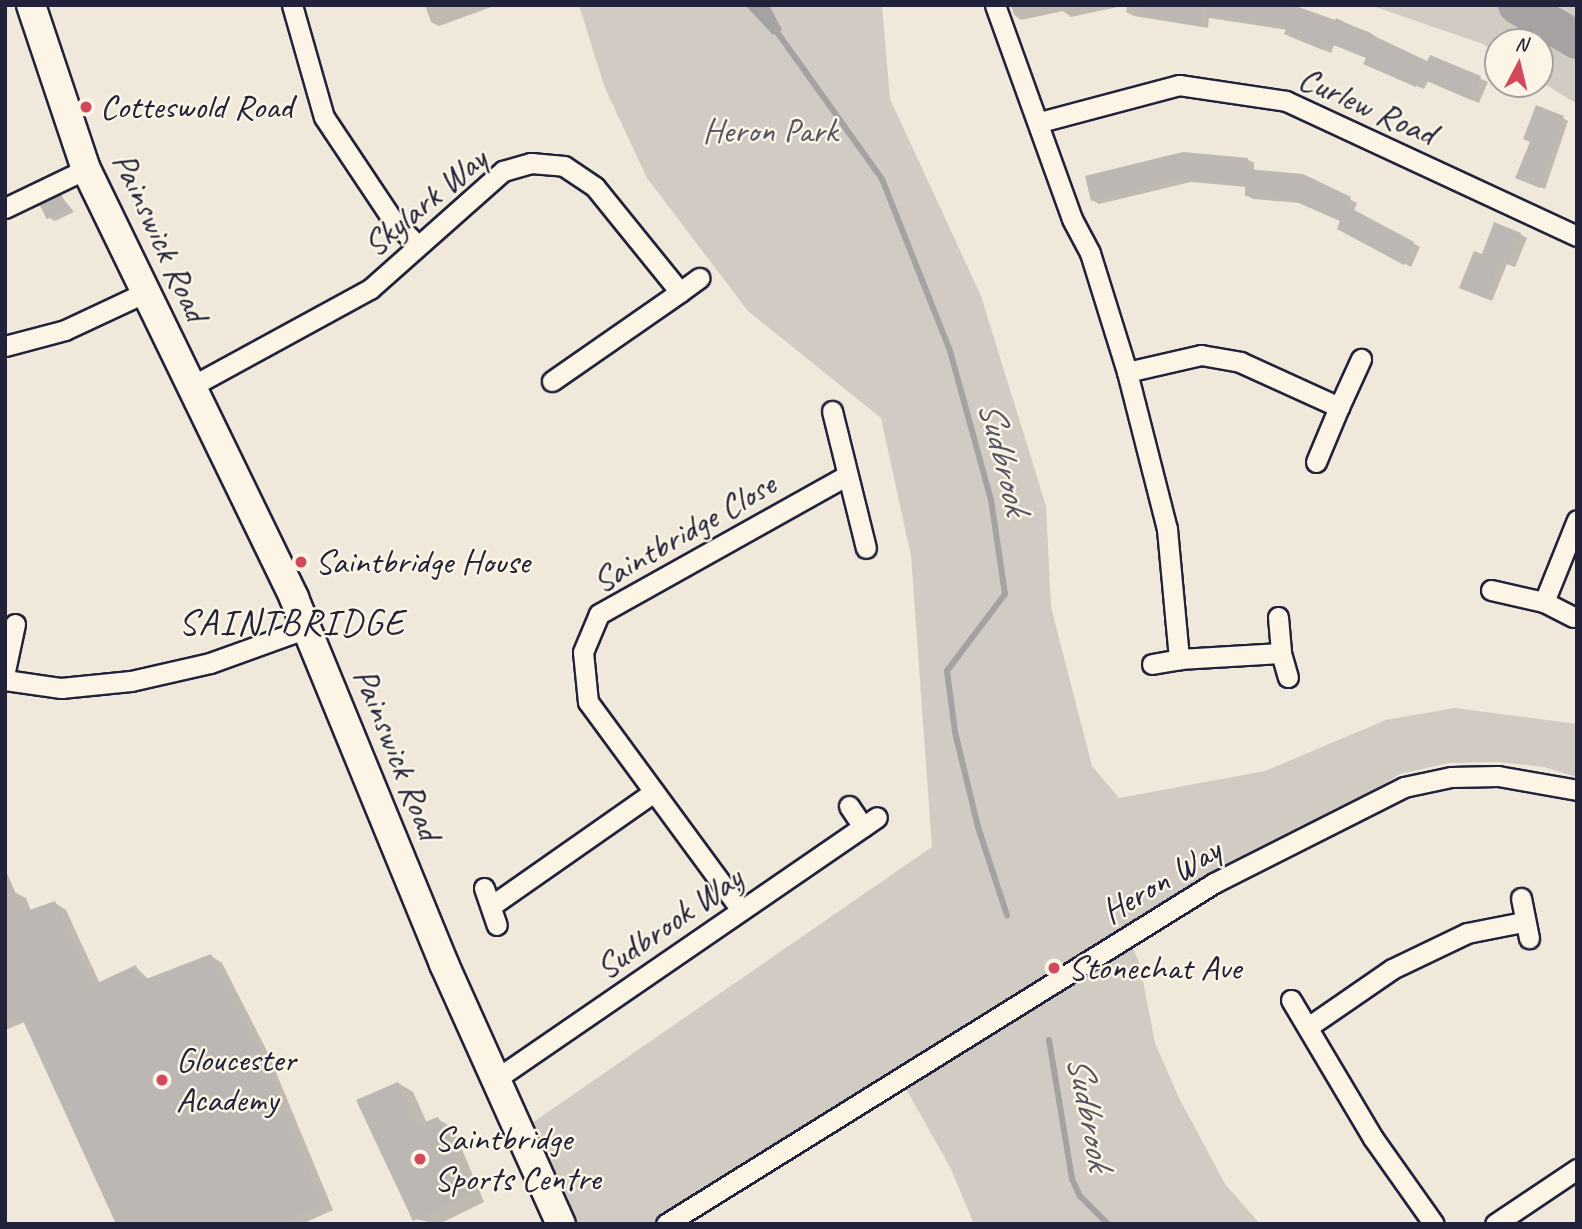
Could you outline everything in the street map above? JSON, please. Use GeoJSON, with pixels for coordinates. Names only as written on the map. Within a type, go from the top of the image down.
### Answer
{"type":"FeatureCollection","features":[{"type":"Feature","properties":{"kind":"main road","name":"Painswick Road"},"geometry":{"type":"LineString","coordinates":[[31,5],[86,169],[307,628],[414,894],[561,1224]]}},
{"type":"Feature","properties":{"kind":"street"},"geometry":{"type":"LineString","coordinates":[[292,5],[324,117],[393,219],[417,245]]}},
{"type":"Feature","properties":{"kind":"street"},"geometry":{"type":"LineString","coordinates":[[995,5],[1040,121],[1128,373],[1167,529],[1179,659]]}},
{"type":"Feature","properties":{"kind":"street","name":"Curlew Road"},"geometry":{"type":"LineString","coordinates":[[1040,121],[1179,85],[1286,101],[1577,236]]}},
{"type":"Feature","properties":{"kind":"street","name":"Skylark Way"},"geometry":{"type":"LineString","coordinates":[[192,386],[370,289],[503,171],[531,163],[564,166],[596,187],[680,292]]}},
{"type":"Feature","properties":{"kind":"street"},"geometry":{"type":"LineString","coordinates":[[5,208],[86,169]]}},
{"type":"Feature","properties":{"kind":"street"},"geometry":{"type":"LineString","coordinates":[[552,381],[699,278]]}},
{"type":"Feature","properties":{"kind":"street"},"geometry":{"type":"LineString","coordinates":[[5,346],[65,330],[144,293]]}},
{"type":"Feature","properties":{"kind":"street"},"geometry":{"type":"LineString","coordinates":[[1128,373],[1201,355],[1240,362],[1339,407]]}},
{"type":"Feature","properties":{"kind":"street"},"geometry":{"type":"LineString","coordinates":[[1316,462],[1360,359]]}},
{"type":"Feature","properties":{"kind":"street"},"geometry":{"type":"LineString","coordinates":[[832,411],[866,548]]}},
{"type":"Feature","properties":{"kind":"street","name":"Saintbridge Close"},"geometry":{"type":"LineString","coordinates":[[741,910],[588,702],[583,652],[599,614],[846,476]]}},
{"type":"Feature","properties":{"kind":"street"},"geometry":{"type":"LineString","coordinates":[[1544,602],[1577,520]]}},
{"type":"Feature","properties":{"kind":"street"},"geometry":{"type":"LineString","coordinates":[[1490,590],[1544,602],[1573,617]]}},
{"type":"Feature","properties":{"kind":"street"},"geometry":{"type":"LineString","coordinates":[[1278,617],[1281,653],[1288,677]]}},
{"type":"Feature","properties":{"kind":"street"},"geometry":{"type":"LineString","coordinates":[[5,671],[15,624]]}},
{"type":"Feature","properties":{"kind":"street"},"geometry":{"type":"LineString","coordinates":[[5,680],[61,688],[131,681],[210,663],[307,628]]}},
{"type":"Feature","properties":{"kind":"street"},"geometry":{"type":"LineString","coordinates":[[1152,664],[1179,659],[1281,653]]}},
{"type":"Feature","properties":{"kind":"street","name":"Heron Way"},"geometry":{"type":"LineString","coordinates":[[680,1221],[899,1076],[1020,1006],[1214,883],[1404,787],[1451,777],[1498,776],[1577,790]]}},
{"type":"Feature","properties":{"kind":"street"},"geometry":{"type":"LineString","coordinates":[[490,906],[654,792]]}},
{"type":"Feature","properties":{"kind":"street","name":"Sudbrook Way"},"geometry":{"type":"LineString","coordinates":[[496,1079],[870,822],[849,806]]}},
{"type":"Feature","properties":{"kind":"street"},"geometry":{"type":"LineString","coordinates":[[1308,1027],[1392,970],[1467,933],[1526,930],[1521,898]]}},
{"type":"Feature","properties":{"kind":"street"},"geometry":{"type":"LineString","coordinates":[[1291,1000],[1373,1138],[1434,1224]]}},
{"type":"Feature","properties":{"kind":"street"},"geometry":{"type":"LineString","coordinates":[[1495,1224],[1577,1170]]}},
{"type":"Feature","properties":{"kind":"green space","name":"Heron Park"},"geometry":{"type":"Polygon","coordinates":[[[579,5],[882,5],[890,99],[981,296],[1046,506],[1051,607],[1092,766],[1119,798],[1265,771],[1386,720],[1454,708],[1577,724],[1577,777],[1544,767],[1498,762],[1449,763],[1400,774],[1129,939],[1140,965],[1155,1043],[1179,1098],[1225,1184],[1260,1224],[974,1224],[950,1167],[901,1080],[684,1216],[689,1224],[561,1224],[519,1132],[932,847],[911,556],[881,418],[748,311],[647,178],[605,88],[579,5]]]}},
{"type":"Feature","properties":{"kind":"green space"},"geometry":{"type":"Polygon","coordinates":[[[1370,5],[1577,5],[1577,104],[1554,90],[1554,28],[1484,28],[1483,44],[1370,5]]]}},
{"type":"Feature","properties":{"kind":"shaded area"},"geometry":{"type":"Polygon","coordinates":[[[745,5],[769,5],[782,30],[773,35],[745,5]]]}},
{"type":"Feature","properties":{"kind":"building"},"geometry":{"type":"Polygon","coordinates":[[[1141,5],[1203,5],[1200,25],[1140,15],[1141,5]]]}},
{"type":"Feature","properties":{"kind":"building"},"geometry":{"type":"Polygon","coordinates":[[[1208,5],[1288,5],[1334,23],[1336,18],[1427,61],[1430,55],[1481,76],[1471,100],[1420,78],[1416,87],[1363,64],[1366,58],[1326,42],[1323,50],[1284,34],[1287,27],[1208,15],[1208,5]]]}},
{"type":"Feature","properties":{"kind":"building"},"geometry":{"type":"Polygon","coordinates":[[[1536,105],[1564,116],[1540,188],[1515,178],[1530,142],[1523,139],[1536,105]]]}},
{"type":"Feature","properties":{"kind":"building"},"geometry":{"type":"Polygon","coordinates":[[[1183,152],[1248,158],[1247,169],[1303,174],[1351,197],[1347,206],[1414,242],[1404,265],[1337,229],[1340,221],[1292,200],[1245,196],[1245,185],[1182,179],[1091,201],[1085,176],[1183,152]]]}},
{"type":"Feature","properties":{"kind":"building"},"geometry":{"type":"Polygon","coordinates":[[[61,194],[68,208],[47,219],[40,205],[61,194]]]}},
{"type":"Feature","properties":{"kind":"building"},"geometry":{"type":"Polygon","coordinates":[[[1494,222],[1521,233],[1508,264],[1500,261],[1485,298],[1459,288],[1474,251],[1482,254],[1494,222]]]}},
{"type":"Feature","properties":{"kind":"building","name":"Gloucester Academy"},"geometry":{"type":"Polygon","coordinates":[[[5,869],[24,912],[55,901],[93,985],[136,965],[141,981],[211,954],[257,1045],[323,1204],[277,1224],[116,1224],[20,1014],[5,1020],[5,869]]]}},
{"type":"Feature","properties":{"kind":"building","name":"Saintbridge Sports Centre"},"geometry":{"type":"Polygon","coordinates":[[[398,1082],[417,1125],[438,1117],[471,1194],[413,1221],[356,1100],[398,1082]]]}},
{"type":"Feature","properties":{"kind":"waterway"},"geometry":{"type":"LineString","coordinates":[[1517,5],[1577,40]]}},
{"type":"Feature","properties":{"kind":"waterway","name":"Sudbrook"},"geometry":{"type":"LineString","coordinates":[[777,32],[882,179],[950,351],[991,500],[1005,594],[947,671],[955,732],[978,827],[1007,915]]}},
{"type":"Feature","properties":{"kind":"waterway","name":"Sudbrook"},"geometry":{"type":"LineString","coordinates":[[1049,1040],[1072,1179],[1080,1196],[1108,1224]]}},
{"type":"Feature","properties":{"kind":"place","name":"Cotteswold Road"},"geometry":{"type":"Point","coordinates":[86,107]}},
{"type":"Feature","properties":{"kind":"place","name":"Saintbridge House"},"geometry":{"type":"Point","coordinates":[301,562]}},
{"type":"Feature","properties":{"kind":"place","name":"Stonechat Ave"},"geometry":{"type":"Point","coordinates":[1054,968]}},
{"type":"Feature","properties":{"kind":"place","name":"Gloucester Academy"},"geometry":{"type":"Point","coordinates":[162,1080]}},
{"type":"Feature","properties":{"kind":"place","name":"Saintbridge Sports Centre"},"geometry":{"type":"Point","coordinates":[420,1159]}},
{"type":"Feature","properties":{"kind":"district","name":"SAINTBRIDGE"},"geometry":{"type":"Point","coordinates":[292,622]}}]}
